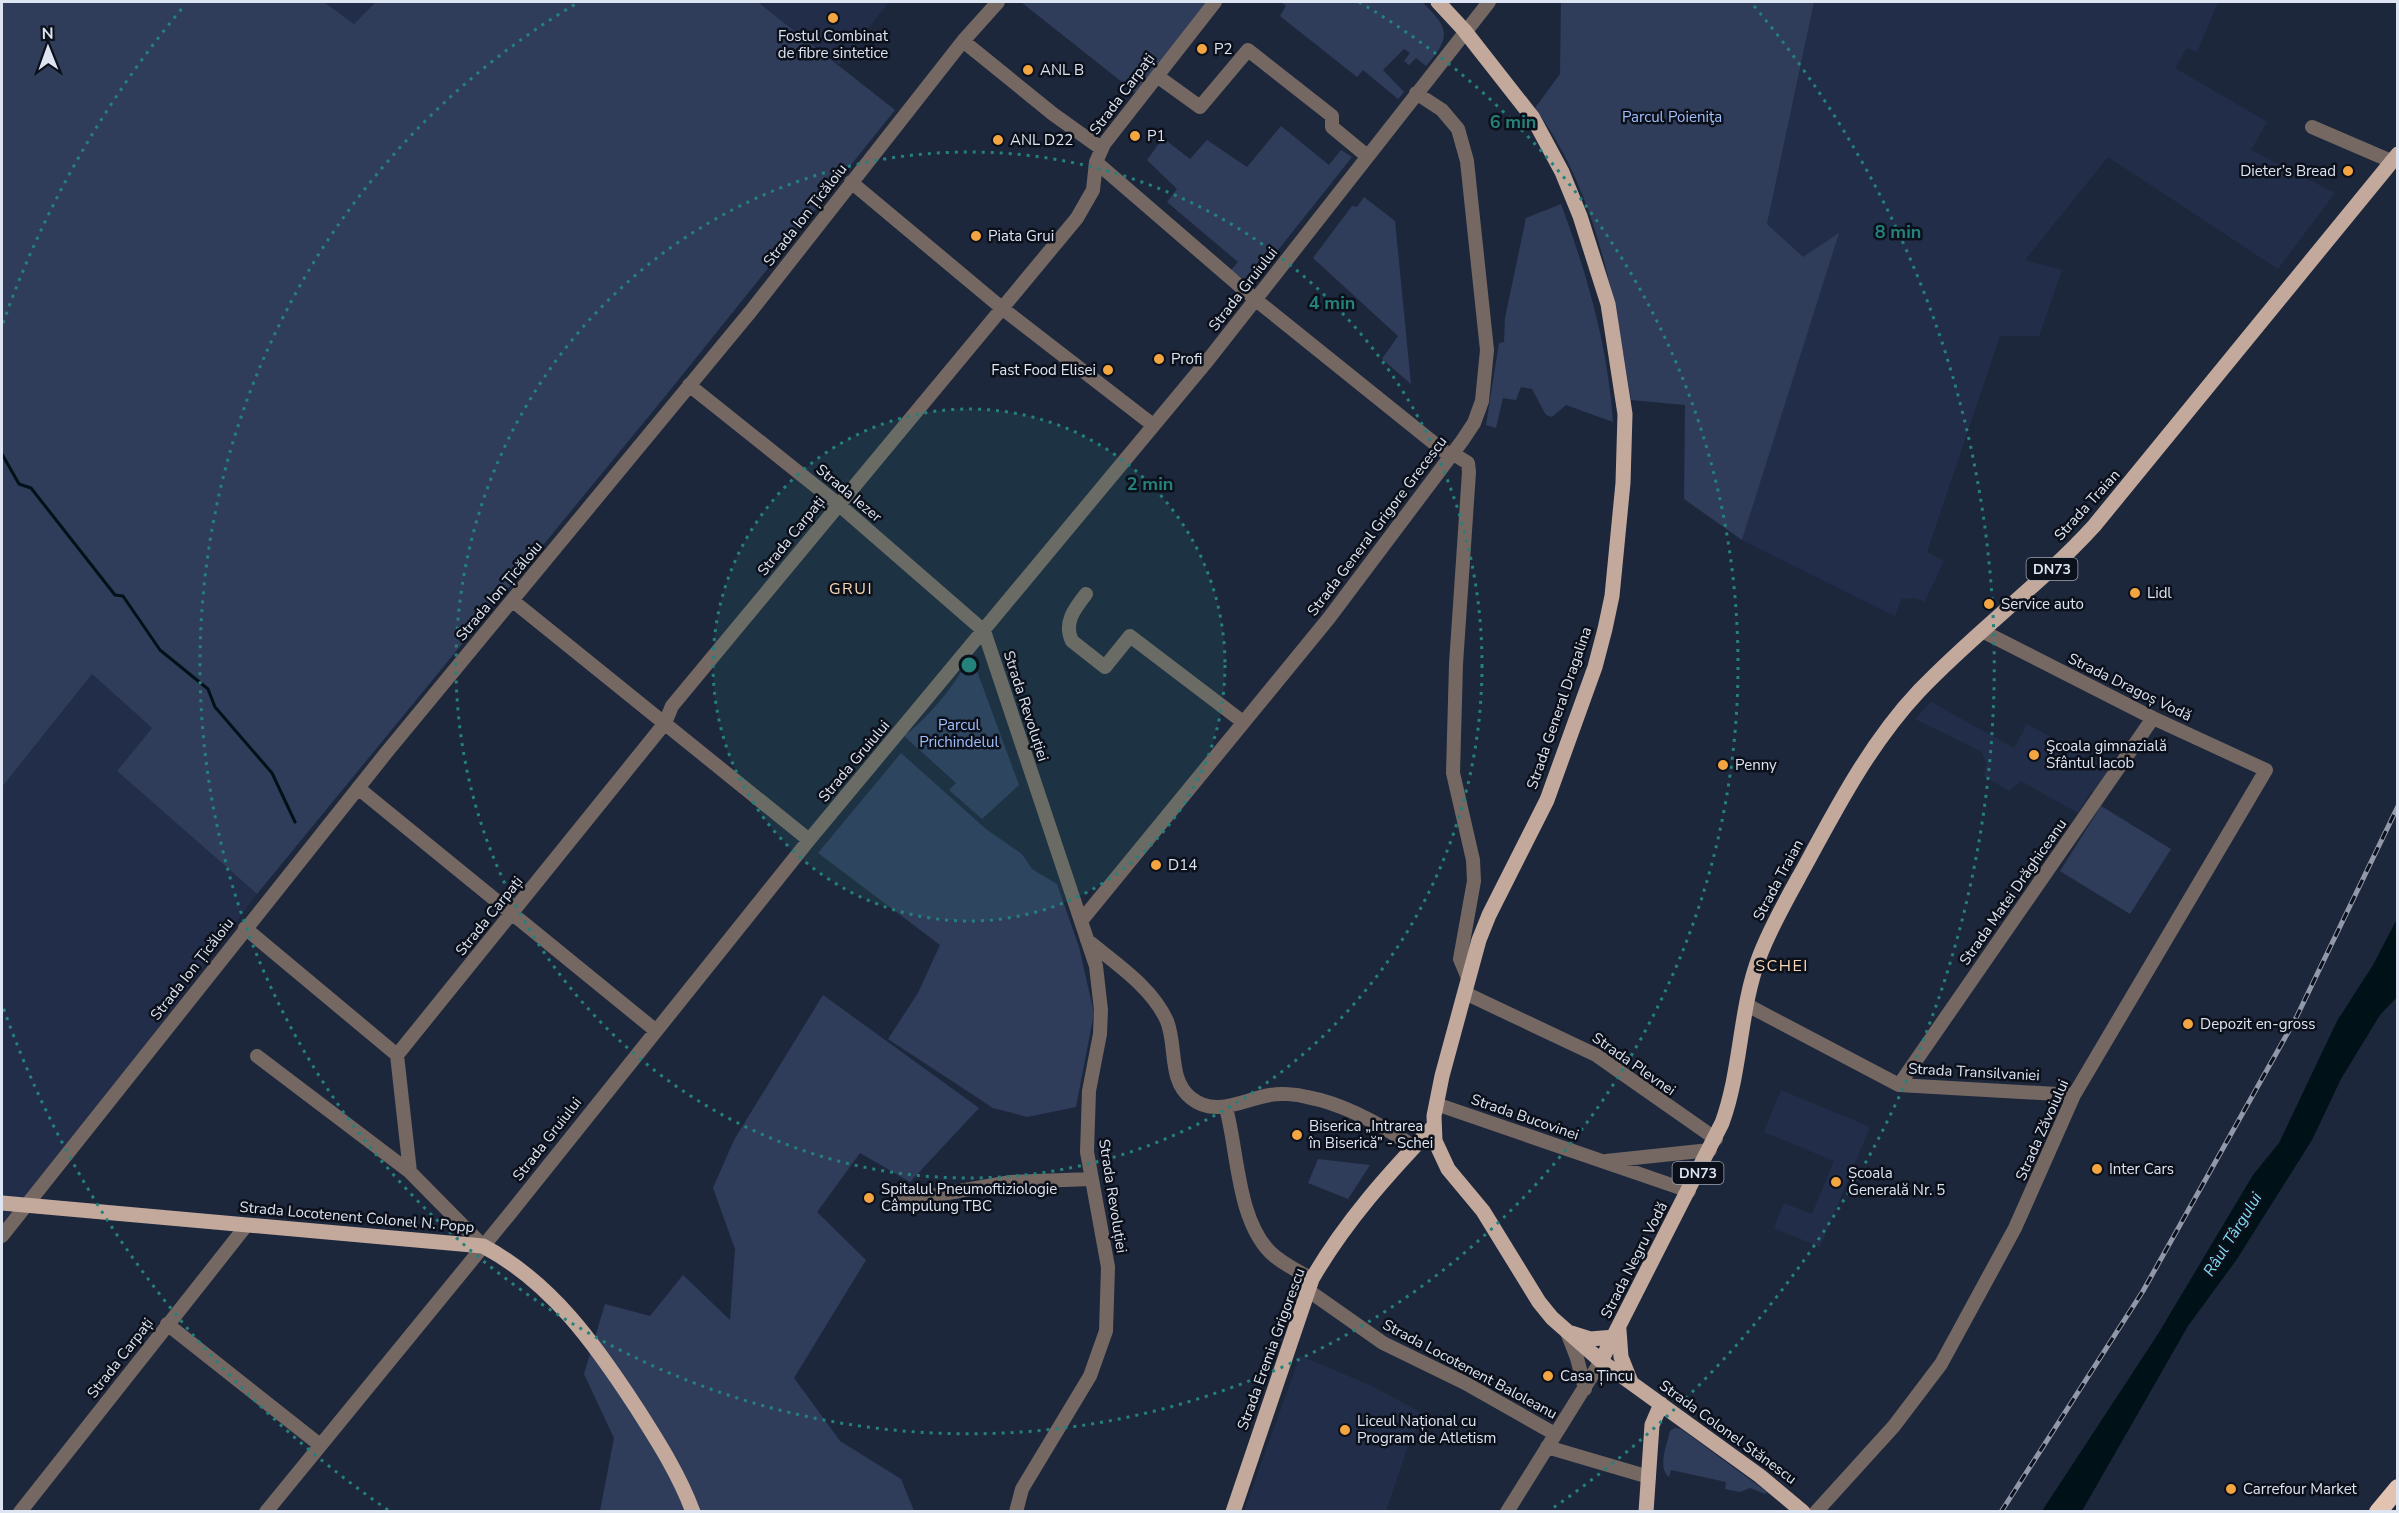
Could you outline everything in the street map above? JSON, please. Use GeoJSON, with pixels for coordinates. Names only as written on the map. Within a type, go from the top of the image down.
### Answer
{"type":"FeatureCollection","features":[{"type":"Feature","properties":{"kind":"highway"},"geometry":{"type":"LineString","coordinates":[[2378,1512],[2397,1488]]}},
{"type":"Feature","properties":{"kind":"main road","name":"Strada General Dragalina"},"geometry":{"type":"LineString","coordinates":[[1438,2],[1464,30],[1533,118],[1567,183],[1596,261],[1608,304],[1622,381],[1625,414],[1623,483],[1612,597],[1603,639],[1547,800],[1489,915],[1468,978],[1436,1104],[1433,1128],[1439,1153],[1448,1169],[1496,1230],[1539,1302],[1567,1332],[1601,1361]]}},
{"type":"Feature","properties":{"kind":"main road","name":"Strada Traian"},"geometry":{"type":"LineString","coordinates":[[1747,1005],[1758,961],[1772,929],[1831,817],[1897,717],[1943,667],[2058,564],[2094,526],[2394,158]]}},
{"type":"Feature","properties":{"kind":"main road","name":"Strada Negru Vodă"},"geometry":{"type":"LineString","coordinates":[[1601,1361],[1713,1144],[1733,1086],[1747,1005]]}},
{"type":"Feature","properties":{"kind":"main road","name":"Strada Eremia Grigorescu"},"geometry":{"type":"LineString","coordinates":[[1233,1512],[1311,1285],[1324,1259],[1384,1178],[1433,1128]]}},
{"type":"Feature","properties":{"kind":"main road","name":"Strada Locotenent Colonel N. Popp"},"geometry":{"type":"LineString","coordinates":[[2,1203],[483,1246],[508,1259],[531,1278],[566,1311],[600,1352],[684,1487],[693,1512]]}},
{"type":"Feature","properties":{"kind":"main road"},"geometry":{"type":"LineString","coordinates":[[1567,1332],[1590,1339],[1617,1333],[1621,1357],[1632,1385]]}},
{"type":"Feature","properties":{"kind":"main road","name":"Strada Colonel Stănescu"},"geometry":{"type":"LineString","coordinates":[[1601,1361],[1768,1482],[1803,1512]]}},
{"type":"Feature","properties":{"kind":"main road"},"geometry":{"type":"LineString","coordinates":[[1646,1512],[1652,1425],[1660,1404]]}},
{"type":"Feature","properties":{"kind":"street","name":"Strada Ion Țicăloiu"},"geometry":{"type":"LineString","coordinates":[[2,1236],[245,928],[751,311],[963,41],[998,2]]}},
{"type":"Feature","properties":{"kind":"street","name":"Strada Carpați"},"geometry":{"type":"LineString","coordinates":[[397,1055],[665,723],[672,706],[837,504],[1004,309],[1077,218],[1093,190],[1099,156],[1157,76],[1215,2]]}},
{"type":"Feature","properties":{"kind":"street","name":"Strada Gruiului"},"geometry":{"type":"LineString","coordinates":[[266,1512],[809,840],[1256,300],[1464,30],[1489,2]]}},
{"type":"Feature","properties":{"kind":"street"},"geometry":{"type":"LineString","coordinates":[[963,41],[1053,114],[1256,300],[1451,455],[1468,464],[1456,664],[1453,773],[1473,860],[1474,881],[1460,958],[1468,978]]}},
{"type":"Feature","properties":{"kind":"street"},"geometry":{"type":"LineString","coordinates":[[1157,76],[1200,107],[1248,50],[1332,116],[1332,128],[1367,156]]}},
{"type":"Feature","properties":{"kind":"street","name":"Strada General Grigore Grecescu"},"geometry":{"type":"LineString","coordinates":[[1080,921],[1329,618],[1474,423],[1482,401],[1487,350],[1467,161],[1458,129],[1442,110],[1416,93]]}},
{"type":"Feature","properties":{"kind":"street"},"geometry":{"type":"LineString","coordinates":[[2312,127],[2394,158]]}},
{"type":"Feature","properties":{"kind":"street"},"geometry":{"type":"LineString","coordinates":[[851,182],[1004,309],[1153,425]]}},
{"type":"Feature","properties":{"kind":"street","name":"Strada Iezer"},"geometry":{"type":"LineString","coordinates":[[689,385],[837,504],[984,631]]}},
{"type":"Feature","properties":{"kind":"street"},"geometry":{"type":"LineString","coordinates":[[1086,594],[1071,613],[1069,635],[1072,641],[1105,667],[1130,636],[1243,722]]}},
{"type":"Feature","properties":{"kind":"street"},"geometry":{"type":"LineString","coordinates":[[513,601],[809,840]]}},
{"type":"Feature","properties":{"kind":"street","name":"Strada Revoluției"},"geometry":{"type":"LineString","coordinates":[[984,631],[1096,966],[1101,1010],[1086,1116],[1087,1152],[1108,1267],[1106,1331],[1090,1376],[1022,1489],[1016,1512]]}},
{"type":"Feature","properties":{"kind":"street","name":"Strada Dragoș Vodă"},"geometry":{"type":"LineString","coordinates":[[1982,631],[2153,718],[2266,770]]}},
{"type":"Feature","properties":{"kind":"street","name":"Strada Matei Drăghiceanu"},"geometry":{"type":"LineString","coordinates":[[1899,1085],[2153,718]]}},
{"type":"Feature","properties":{"kind":"street","name":"Strada Zăvoiului"},"geometry":{"type":"LineString","coordinates":[[1816,1512],[1894,1426],[1941,1364],[2015,1228],[2074,1095],[2266,770]]}},
{"type":"Feature","properties":{"kind":"street"},"geometry":{"type":"LineString","coordinates":[[358,788],[655,1030]]}},
{"type":"Feature","properties":{"kind":"street"},"geometry":{"type":"LineString","coordinates":[[245,928],[397,1055],[410,1172]]}},
{"type":"Feature","properties":{"kind":"street"},"geometry":{"type":"LineString","coordinates":[[1087,940],[1138,983],[1154,1001],[1167,1022],[1180,1086],[1192,1100],[1226,1108],[1272,1094],[1306,1096],[1349,1110],[1414,1147]]}},
{"type":"Feature","properties":{"kind":"street","name":"Strada Plevnei"},"geometry":{"type":"LineString","coordinates":[[1465,993],[1596,1055],[1713,1144]]}},
{"type":"Feature","properties":{"kind":"street","name":"Strada Transilvaniei"},"geometry":{"type":"LineString","coordinates":[[1747,1005],[1899,1085],[2074,1095]]}},
{"type":"Feature","properties":{"kind":"street"},"geometry":{"type":"LineString","coordinates":[[257,1056],[410,1172],[483,1246]]}},
{"type":"Feature","properties":{"kind":"street","name":"Strada Bucovinei"},"geometry":{"type":"LineString","coordinates":[[1436,1104],[1689,1191]]}},
{"type":"Feature","properties":{"kind":"street","name":"Strada Locotenent Baloleanu"},"geometry":{"type":"LineString","coordinates":[[1226,1108],[1234,1138],[1248,1216],[1257,1235],[1281,1261],[1383,1343],[1465,1383],[1555,1434]]}},
{"type":"Feature","properties":{"kind":"street","name":"Strada Bucovinei"},"geometry":{"type":"LineString","coordinates":[[1604,1162],[1713,1144]]}},
{"type":"Feature","properties":{"kind":"street"},"geometry":{"type":"LineString","coordinates":[[902,1200],[1011,1182],[1091,1179]]}},
{"type":"Feature","properties":{"kind":"street","name":"Strada Carpați"},"geometry":{"type":"LineString","coordinates":[[20,1512],[246,1226]]}},
{"type":"Feature","properties":{"kind":"street"},"geometry":{"type":"LineString","coordinates":[[167,1324],[320,1444]]}},
{"type":"Feature","properties":{"kind":"street"},"geometry":{"type":"LineString","coordinates":[[1567,1332],[1578,1358],[1585,1389]]}},
{"type":"Feature","properties":{"kind":"street","name":"Strada Negru Vodă"},"geometry":{"type":"LineString","coordinates":[[1507,1512],[1601,1361]]}},
{"type":"Feature","properties":{"kind":"street"},"geometry":{"type":"LineString","coordinates":[[1547,1447],[1649,1477]]}},
{"type":"Feature","properties":{"kind":"shaded area"},"geometry":{"type":"Polygon","coordinates":[[[324,2],[376,2],[354,24],[324,2]]]}},
{"type":"Feature","properties":{"kind":"shaded area","name":"Fostul Combinat de fibre sintetice"},"geometry":{"type":"Polygon","coordinates":[[[758,2],[889,2],[839,65],[758,2]]]}},
{"type":"Feature","properties":{"kind":"shaded area"},"geometry":{"type":"Polygon","coordinates":[[[1814,2],[2218,2],[2197,52],[2187,48],[2175,68],[2267,122],[2251,150],[2335,193],[2278,269],[2108,157],[2025,260],[2062,270],[2039,336],[2000,336],[1927,552],[1944,561],[1924,602],[1916,598],[1901,599],[1895,616],[1742,540],[1838,234],[1803,258],[1767,224],[1814,2]]]}},
{"type":"Feature","properties":{"kind":"shaded area"},"geometry":{"type":"Polygon","coordinates":[[[92,674],[152,728],[117,771],[257,894],[141,1051],[2,1225],[2,787],[92,674]]]}},
{"type":"Feature","properties":{"kind":"shaded area","name":"Şcoala gimnazială Sfântul Iacob"},"geometry":{"type":"Polygon","coordinates":[[[1931,702],[2014,748],[2027,724],[2110,770],[2096,794],[2091,792],[2078,813],[2021,781],[2009,791],[1984,776],[1986,764],[1982,752],[1915,719],[1931,702]]]}},
{"type":"Feature","properties":{"kind":"shaded area","name":"Școala Generală Nr. 5"},"geometry":{"type":"Polygon","coordinates":[[[1781,1090],[1870,1127],[1820,1247],[1774,1228],[1784,1203],[1812,1214],[1834,1161],[1764,1132],[1781,1090]]]}},
{"type":"Feature","properties":{"kind":"shaded area","name":"Liceul Național cu Program de Atletism"},"geometry":{"type":"Polygon","coordinates":[[[1300,1356],[1370,1385],[1424,1414],[1408,1446],[1386,1511],[1244,1511],[1300,1356]]]}},
{"type":"Feature","properties":{"kind":"green space"},"geometry":{"type":"Polygon","coordinates":[[[2,2],[324,2],[354,24],[376,2],[758,2],[895,110],[667,394],[257,894],[117,771],[152,728],[92,674],[2,787],[2,2]]]}},
{"type":"Feature","properties":{"kind":"green space"},"geometry":{"type":"Polygon","coordinates":[[[1021,2],[1211,2],[1137,94],[1021,2]]]}},
{"type":"Feature","properties":{"kind":"green space"},"geometry":{"type":"Polygon","coordinates":[[[1281,2],[1422,2],[1442,26],[1443,39],[1426,66],[1416,58],[1409,65],[1404,61],[1410,53],[1404,49],[1383,70],[1404,92],[1398,99],[1363,70],[1357,77],[1280,16],[1286,6],[1281,2]]]}},
{"type":"Feature","properties":{"kind":"green space","name":"Parcul Poieniţa"},"geometry":{"type":"Polygon","coordinates":[[[1561,2],[1814,2],[1767,224],[1803,257],[1839,233],[1742,540],[1684,499],[1685,405],[1631,400],[1610,285],[1588,211],[1574,175],[1535,108],[1560,74],[1561,2]]]}},
{"type":"Feature","properties":{"kind":"green space"},"geometry":{"type":"Polygon","coordinates":[[[1281,126],[1329,165],[1341,150],[1352,157],[1251,284],[1231,270],[1238,262],[1167,202],[1177,189],[1147,160],[1163,138],[1190,159],[1207,140],[1247,167],[1281,126]]]}},
{"type":"Feature","properties":{"kind":"green space"},"geometry":{"type":"Polygon","coordinates":[[[1364,197],[1395,221],[1411,384],[1382,359],[1398,336],[1313,258],[1352,206],[1357,207],[1364,197]]]}},
{"type":"Feature","properties":{"kind":"green space"},"geometry":{"type":"Polygon","coordinates":[[[1561,204],[1595,311],[1606,366],[1613,422],[1566,405],[1552,417],[1546,415],[1532,389],[1521,387],[1516,400],[1503,398],[1496,428],[1486,425],[1499,343],[1504,342],[1505,318],[1526,218],[1561,204]]]}},
{"type":"Feature","properties":{"kind":"green space","name":"Parcul Prichindelul"},"geometry":{"type":"Polygon","coordinates":[[[970,661],[977,671],[1019,785],[982,819],[949,790],[956,783],[904,736],[921,722],[939,702],[965,663],[970,661]]]}},
{"type":"Feature","properties":{"kind":"green space"},"geometry":{"type":"Polygon","coordinates":[[[901,753],[986,829],[1022,854],[1032,869],[1057,884],[1079,947],[1094,1013],[1076,1107],[1027,1117],[993,1108],[888,1039],[918,993],[940,945],[818,853],[901,753]]]}},
{"type":"Feature","properties":{"kind":"green space"},"geometry":{"type":"Polygon","coordinates":[[[2101,806],[2171,849],[2130,914],[2060,871],[2101,806]]]}},
{"type":"Feature","properties":{"kind":"green space"},"geometry":{"type":"Polygon","coordinates":[[[823,995],[979,1108],[910,1182],[860,1153],[817,1212],[866,1260],[794,1378],[840,1441],[901,1479],[914,1511],[600,1511],[614,1438],[584,1374],[605,1304],[650,1316],[683,1275],[730,1320],[735,1249],[713,1188],[734,1140],[823,995]]]}},
{"type":"Feature","properties":{"kind":"green space"},"geometry":{"type":"Polygon","coordinates":[[[1318,1159],[1370,1165],[1348,1199],[1308,1183],[1318,1159]]]}},
{"type":"Feature","properties":{"kind":"green space"},"geometry":{"type":"Polygon","coordinates":[[[1675,1428],[1681,1429],[1767,1492],[1765,1494],[1750,1488],[1740,1492],[1725,1489],[1726,1482],[1671,1470],[1669,1477],[1665,1473],[1663,1462],[1670,1431],[1675,1428]]]}},
{"type":"Feature","properties":{"kind":"water","name":"Râul Târgului"},"geometry":{"type":"Polygon","coordinates":[[[2397,919],[2397,997],[2380,1015],[2341,1079],[2312,1140],[2237,1259],[2188,1326],[2082,1511],[2042,1511],[2158,1334],[2253,1175],[2279,1143],[2337,1021],[2373,965],[2397,919]]]}},
{"type":"Feature","properties":{"kind":"waterway"},"geometry":{"type":"LineString","coordinates":[[2,454],[19,484],[31,488],[115,595],[123,596],[160,650],[208,689],[215,707],[272,773],[295,822]]}},
{"type":"Feature","properties":{"kind":"railway"},"geometry":{"type":"LineString","coordinates":[[2001,1512],[2143,1291],[2296,1018],[2398,806]]}},
{"type":"Feature","properties":{"kind":"place","name":"Fostul Combinat de fibre sintetice"},"geometry":{"type":"Point","coordinates":[833,18]}},
{"type":"Feature","properties":{"kind":"place","name":"P2"},"geometry":{"type":"Point","coordinates":[1202,49]}},
{"type":"Feature","properties":{"kind":"place","name":"ANL B"},"geometry":{"type":"Point","coordinates":[1028,70]}},
{"type":"Feature","properties":{"kind":"place","name":"P1"},"geometry":{"type":"Point","coordinates":[1135,136]}},
{"type":"Feature","properties":{"kind":"place","name":"ANL D22"},"geometry":{"type":"Point","coordinates":[998,140]}},
{"type":"Feature","properties":{"kind":"place","name":"Dieter’s Bread"},"geometry":{"type":"Point","coordinates":[2348,171]}},
{"type":"Feature","properties":{"kind":"place","name":"Piata Grui"},"geometry":{"type":"Point","coordinates":[976,236]}},
{"type":"Feature","properties":{"kind":"place","name":"Profi"},"geometry":{"type":"Point","coordinates":[1159,359]}},
{"type":"Feature","properties":{"kind":"place","name":"Fast Food Elisei"},"geometry":{"type":"Point","coordinates":[1108,370]}},
{"type":"Feature","properties":{"kind":"place","name":"Lidl"},"geometry":{"type":"Point","coordinates":[2135,593]}},
{"type":"Feature","properties":{"kind":"place","name":"Service auto"},"geometry":{"type":"Point","coordinates":[1989,604]}},
{"type":"Feature","properties":{"kind":"place","name":"Şcoala gimnazială Sfântul Iacob"},"geometry":{"type":"Point","coordinates":[2034,755]}},
{"type":"Feature","properties":{"kind":"place","name":"Penny"},"geometry":{"type":"Point","coordinates":[1723,765]}},
{"type":"Feature","properties":{"kind":"place","name":"D14"},"geometry":{"type":"Point","coordinates":[1156,865]}},
{"type":"Feature","properties":{"kind":"place","name":"Depozit en-gross"},"geometry":{"type":"Point","coordinates":[2188,1024]}},
{"type":"Feature","properties":{"kind":"place","name":"Biserica „Intrarea în Biserică” - Schei"},"geometry":{"type":"Point","coordinates":[1297,1135]}},
{"type":"Feature","properties":{"kind":"place","name":"Inter Cars"},"geometry":{"type":"Point","coordinates":[2097,1169]}},
{"type":"Feature","properties":{"kind":"place","name":"Școala Generală Nr. 5"},"geometry":{"type":"Point","coordinates":[1836,1182]}},
{"type":"Feature","properties":{"kind":"place","name":"Spitalul Pneumoftiziologie Câmpulung TBC"},"geometry":{"type":"Point","coordinates":[869,1198]}},
{"type":"Feature","properties":{"kind":"place","name":"Casa Țincu"},"geometry":{"type":"Point","coordinates":[1548,1376]}},
{"type":"Feature","properties":{"kind":"place","name":"Liceul Național cu Program de Atletism"},"geometry":{"type":"Point","coordinates":[1345,1430]}},
{"type":"Feature","properties":{"kind":"place","name":"Carrefour Market"},"geometry":{"type":"Point","coordinates":[2231,1489]}},
{"type":"Feature","properties":{"kind":"district","name":"GRUI"},"geometry":{"type":"Point","coordinates":[851,588]}},
{"type":"Feature","properties":{"kind":"district","name":"SCHEI"},"geometry":{"type":"Point","coordinates":[1782,965]}}]}
